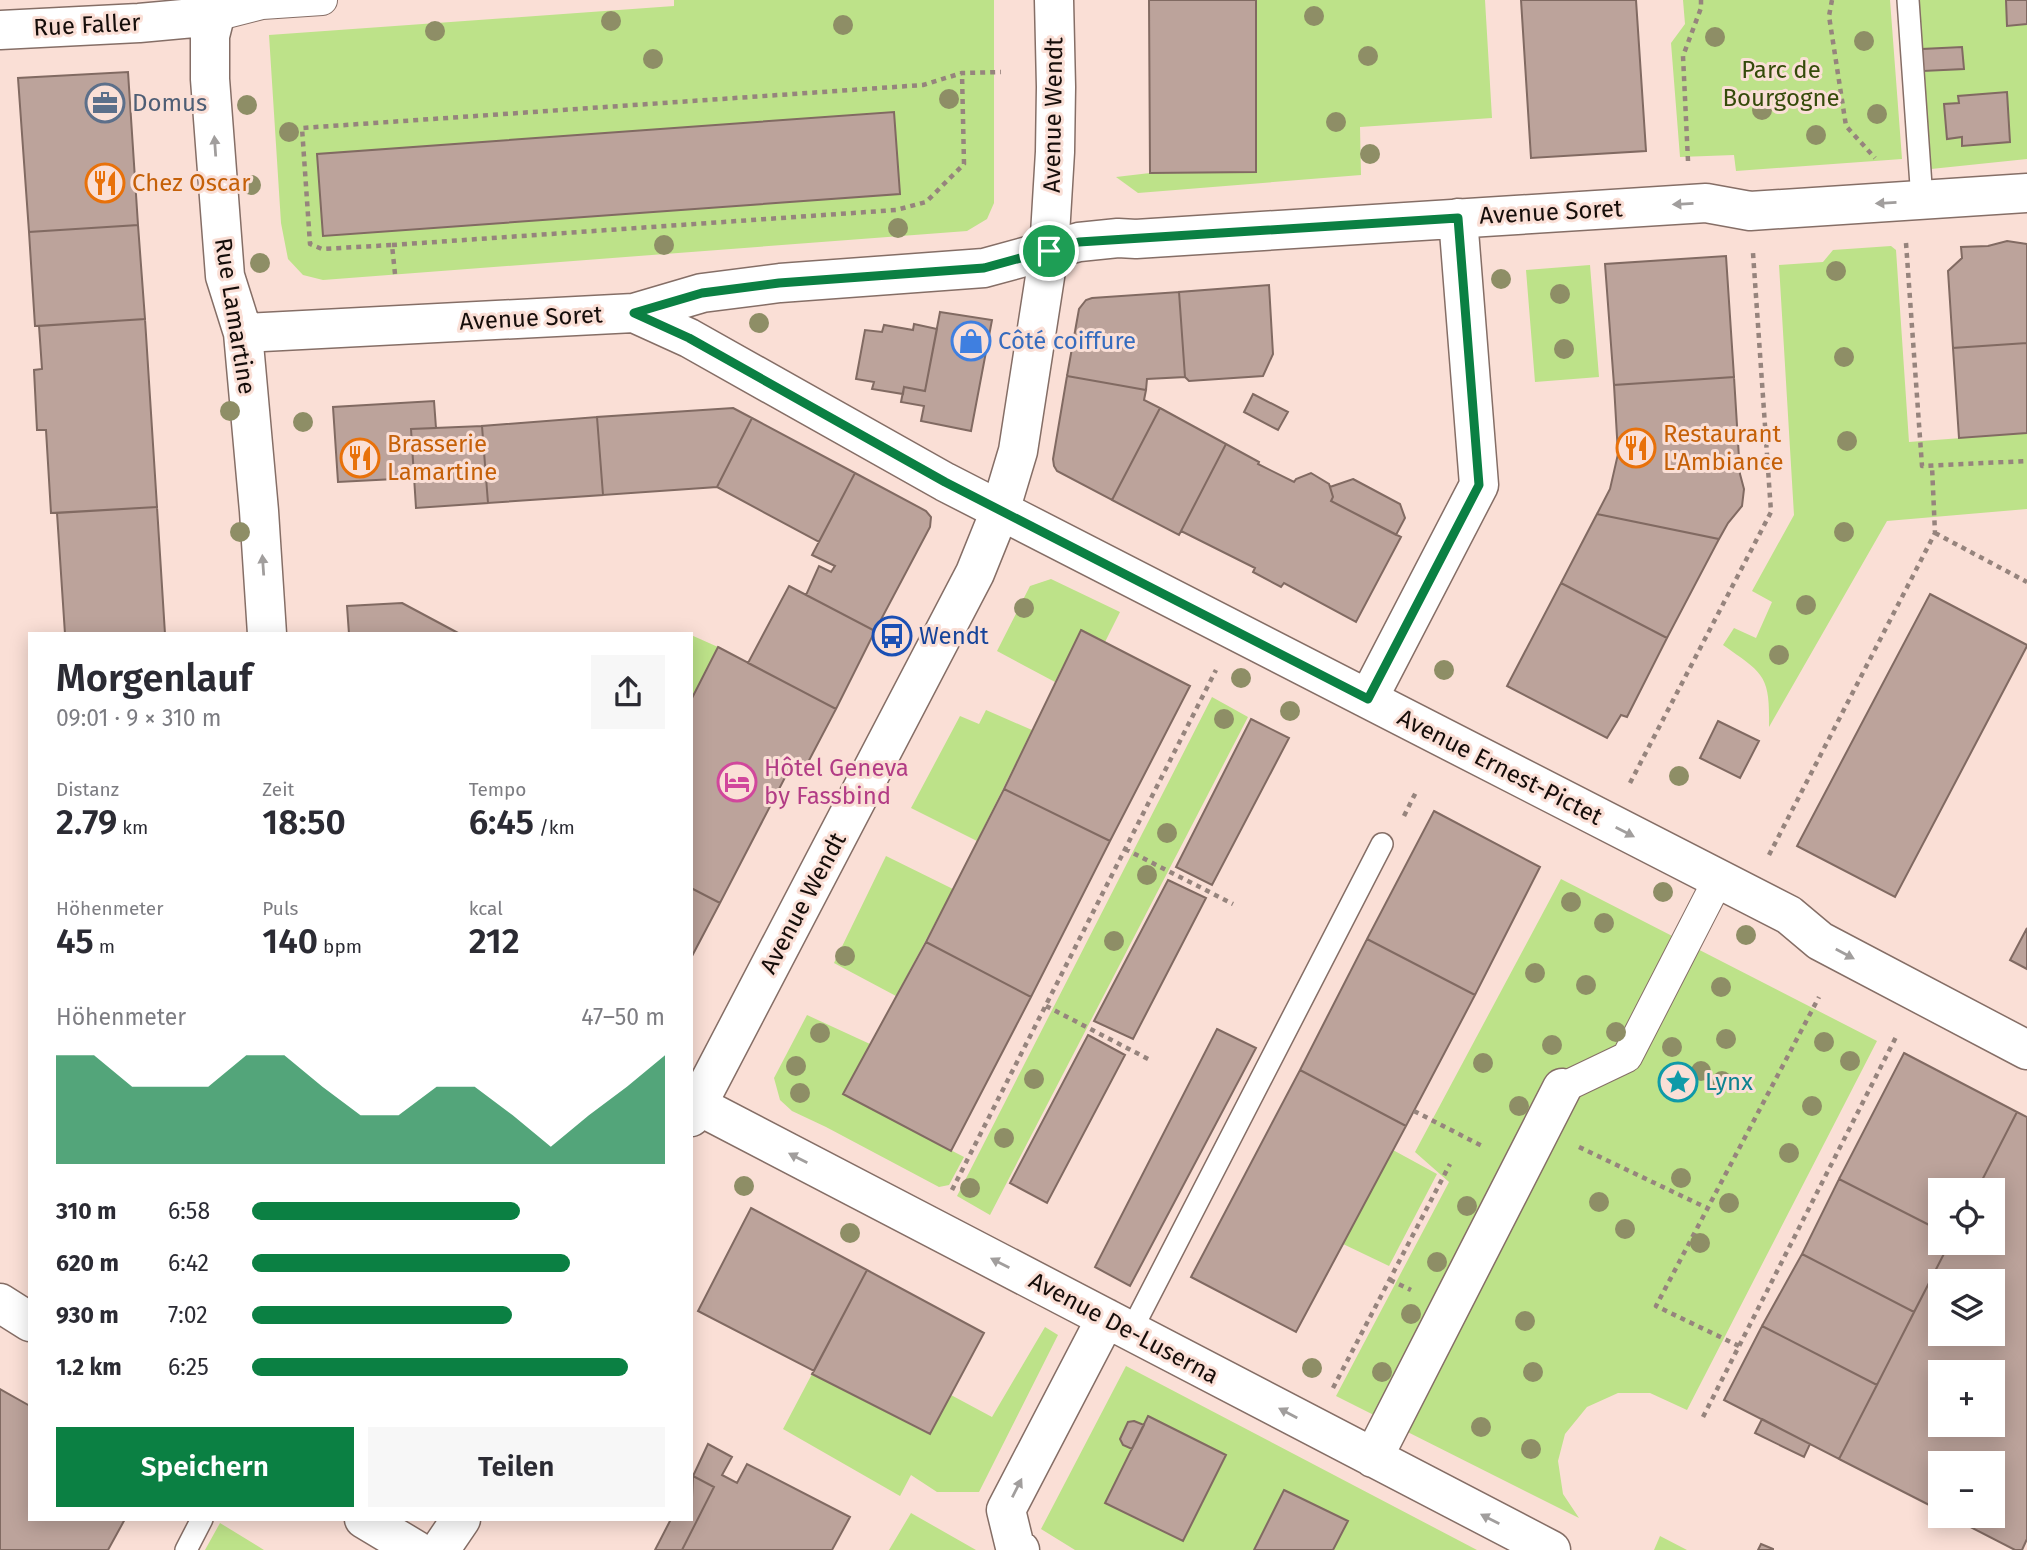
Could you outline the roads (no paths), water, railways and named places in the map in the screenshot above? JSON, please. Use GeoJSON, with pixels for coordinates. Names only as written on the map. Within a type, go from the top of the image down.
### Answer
{"type":"FeatureCollection","features":[{"type":"Feature","properties":{"kind":"street"},"geometry":{"type":"LineString","coordinates":[[219,8],[322,0]]}},
{"type":"Feature","properties":{"kind":"street","name":"Avenue Wendt"},"geometry":{"type":"LineString","coordinates":[[694,1111],[975,573],[1000,511],[1018,451],[1049,251],[1055,152],[1054,0]]}},
{"type":"Feature","properties":{"kind":"street","name":"Rue Faller"},"geometry":{"type":"LineString","coordinates":[[0,30],[139,23],[219,8]]}},
{"type":"Feature","properties":{"kind":"street","name":"Rue Lamartine"},"geometry":{"type":"LineString","coordinates":[[219,8],[211,36],[210,79],[225,276],[243,333],[267,632]]}},
{"type":"Feature","properties":{"kind":"street","name":"Avenue Soret"},"geometry":{"type":"LineString","coordinates":[[243,333],[634,313],[702,293],[779,283],[984,268],[1079,242],[1118,238],[1147,239],[1706,203],[1750,211],[2027,193]]}},
{"type":"Feature","properties":{"kind":"street"},"geometry":{"type":"LineString","coordinates":[[1368,699],[1479,485],[1458,218]]}},
{"type":"Feature","properties":{"kind":"street","name":"Avenue Ernest-Pictet"},"geometry":{"type":"LineString","coordinates":[[634,313],[689,338],[1000,511],[1789,915],[1820,941],[2027,1050]]}},
{"type":"Feature","properties":{"kind":"street"},"geometry":{"type":"LineString","coordinates":[[1373,1458],[1562,1088],[1627,1057],[1718,880]]}},
{"type":"Feature","properties":{"kind":"street","name":"Avenue De-Luserna"},"geometry":{"type":"LineString","coordinates":[[694,1111],[1118,1325],[1550,1550]]}},
{"type":"Feature","properties":{"kind":"street"},"geometry":{"type":"LineString","coordinates":[[0,1303],[28,1321]]}},
{"type":"Feature","properties":{"kind":"street"},"geometry":{"type":"LineString","coordinates":[[1020,1550],[1015,1547],[1006,1510],[1118,1325]]}},
{"type":"Feature","properties":{"kind":"street"},"geometry":{"type":"LineString","coordinates":[[368,1521],[416,1550]]}},
{"type":"Feature","properties":{"kind":"street"},"geometry":{"type":"LineString","coordinates":[[440,1550],[460,1521]]}},
{"type":"Feature","properties":{"kind":"lane"},"geometry":{"type":"LineString","coordinates":[[1908,0],[1922,200]]}},
{"type":"Feature","properties":{"kind":"lane"},"geometry":{"type":"LineString","coordinates":[[1118,1325],[1382,845]]}},
{"type":"Feature","properties":{"kind":"lane"},"geometry":{"type":"LineString","coordinates":[[186,1550],[201,1521]]}},
{"type":"Feature","properties":{"kind":"place","name":"Domus"},"geometry":{"type":"Point","coordinates":[105,103]}},
{"type":"Feature","properties":{"kind":"place","name":"Chez Oscar"},"geometry":{"type":"Point","coordinates":[105,183]}},
{"type":"Feature","properties":{"kind":"place","name":"Côté coiffure"},"geometry":{"type":"Point","coordinates":[971,341]}},
{"type":"Feature","properties":{"kind":"place","name":"Restaurant L'Ambiance"},"geometry":{"type":"Point","coordinates":[1636,448]}},
{"type":"Feature","properties":{"kind":"place","name":"Brasserie Lamartine"},"geometry":{"type":"Point","coordinates":[360,458]}},
{"type":"Feature","properties":{"kind":"place","name":"Wendt"},"geometry":{"type":"Point","coordinates":[892,636]}},
{"type":"Feature","properties":{"kind":"place","name":"Hôtel Geneva by Fassbind"},"geometry":{"type":"Point","coordinates":[737,782]}},
{"type":"Feature","properties":{"kind":"place","name":"Lynx"},"geometry":{"type":"Point","coordinates":[1678,1082]}},
{"type":"Feature","properties":{"kind":"park label","name":"Parc de Bourgogne"},"geometry":{"type":"Point","coordinates":[1781,84]}}]}
